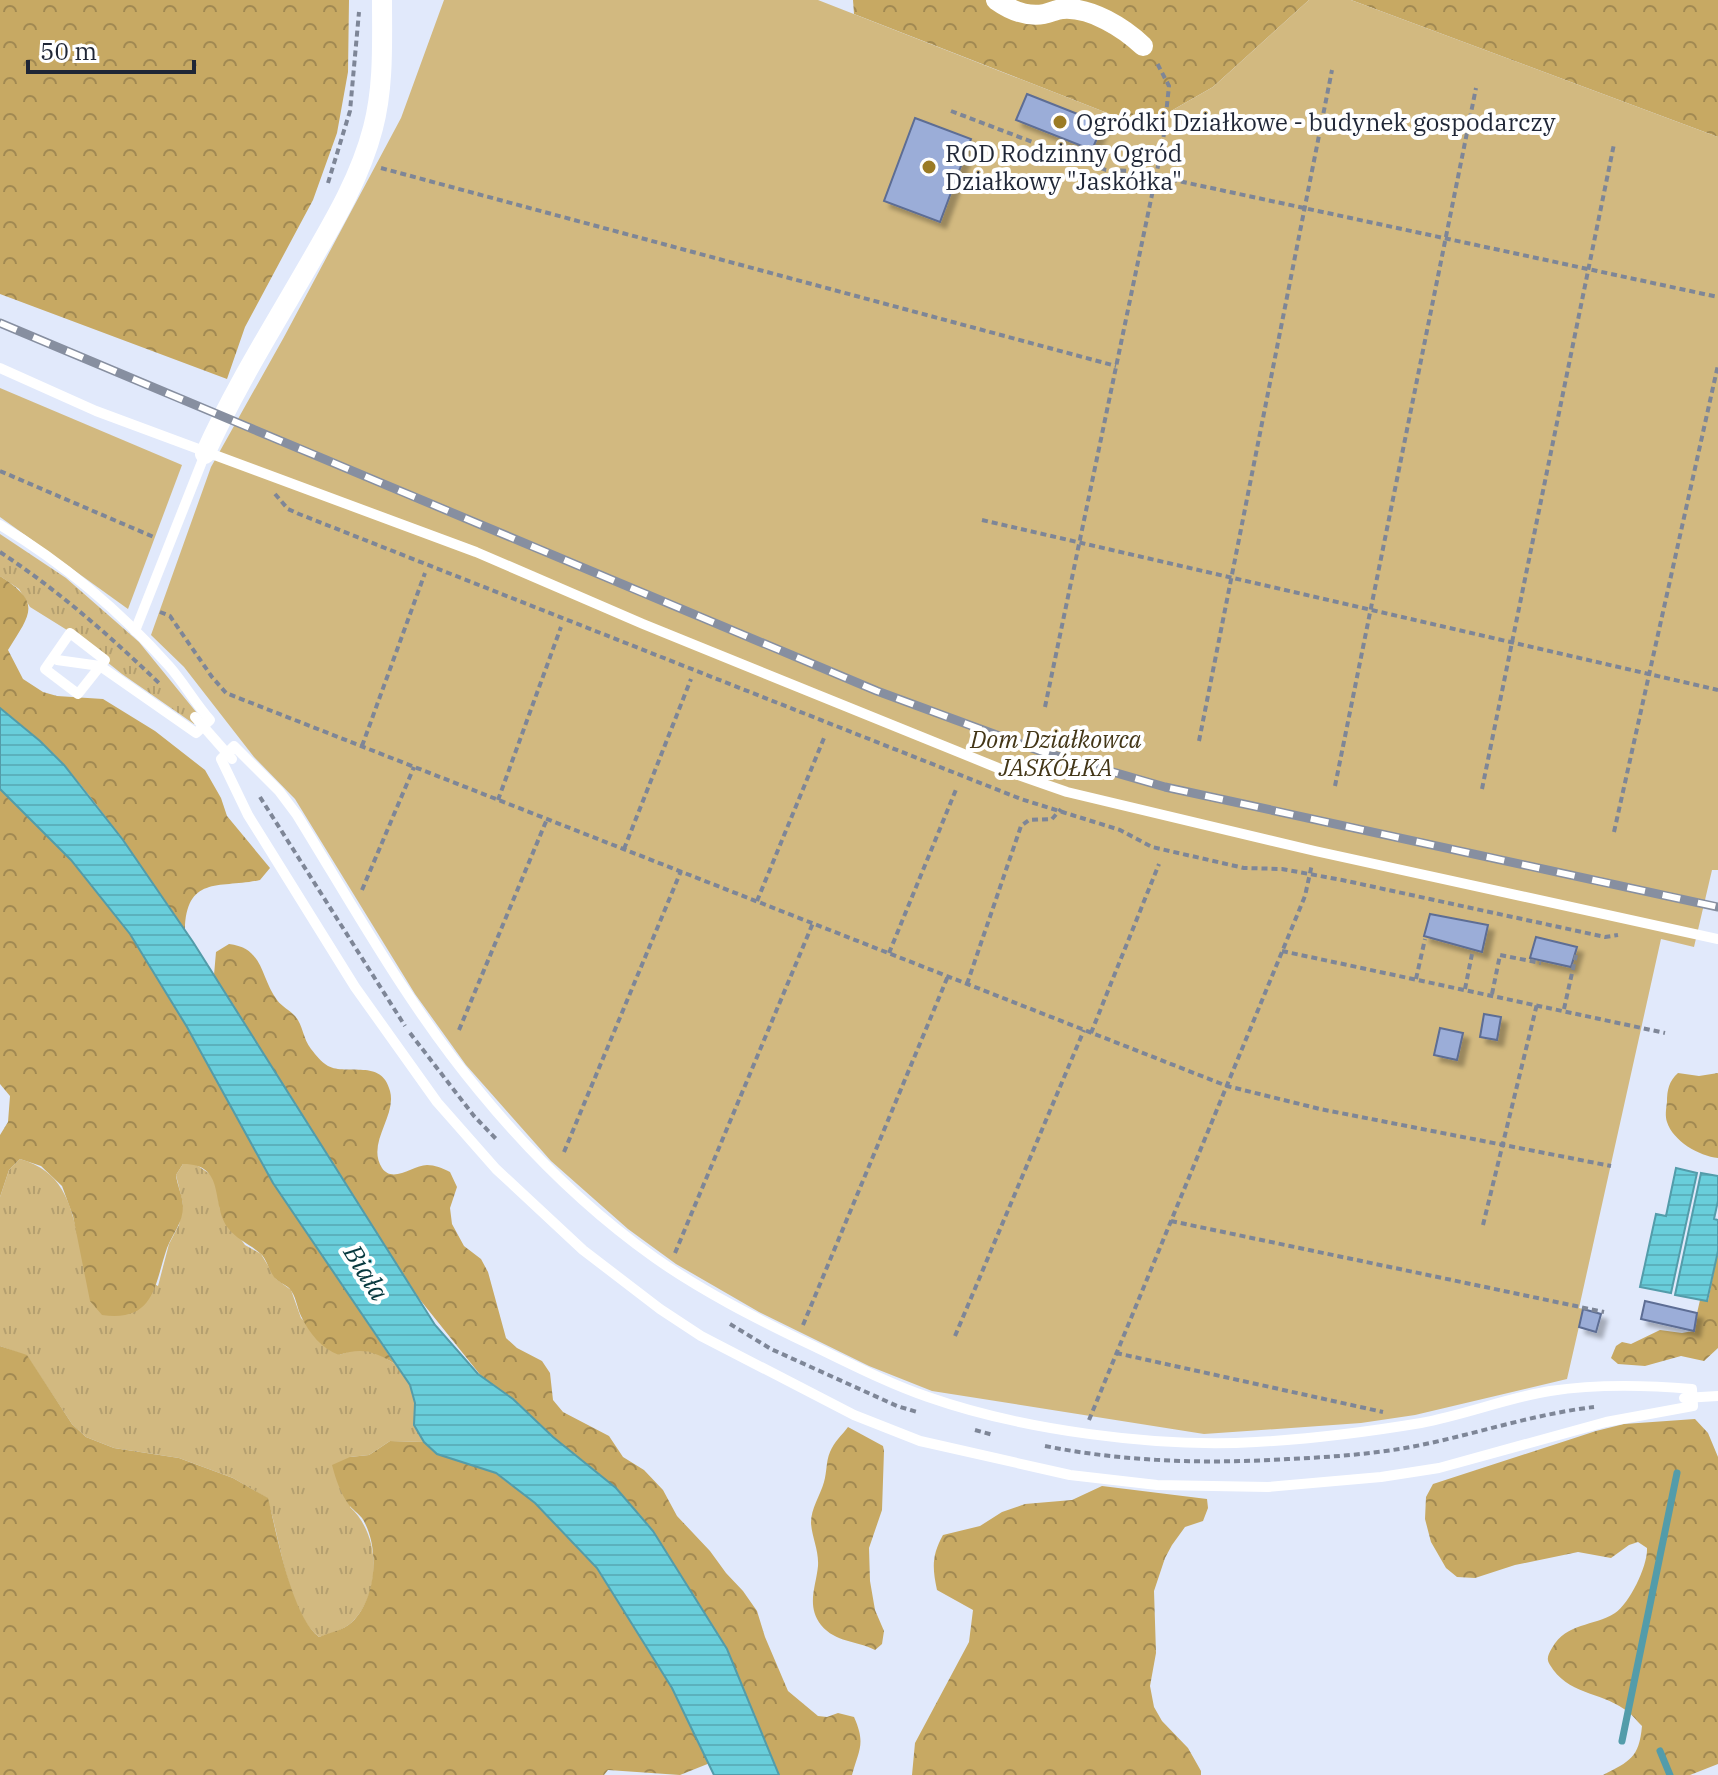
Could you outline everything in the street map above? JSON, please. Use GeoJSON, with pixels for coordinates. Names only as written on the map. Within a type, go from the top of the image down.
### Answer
{"type":"FeatureCollection","features":[{"type":"Feature","properties":{"kind":"street"},"geometry":{"type":"LineString","coordinates":[[205,454],[222,416],[336,218],[362,163],[380,86],[382,0]]}},
{"type":"Feature","properties":{"kind":"street"},"geometry":{"type":"LineString","coordinates":[[996,0],[1028,15],[1063,9],[1086,13],[1112,24],[1143,46]]}},
{"type":"Feature","properties":{"kind":"lane"},"geometry":{"type":"LineString","coordinates":[[0,368],[96,411],[205,454],[476,552],[643,624],[998,768],[1067,792],[1315,851],[1718,939]]}},
{"type":"Feature","properties":{"kind":"lane"},"geometry":{"type":"LineString","coordinates":[[135,631],[205,454]]}},
{"type":"Feature","properties":{"kind":"lane"},"geometry":{"type":"LineString","coordinates":[[0,525],[85,584],[171,667],[210,720],[196,733],[100,666],[57,660]]}},
{"type":"Feature","properties":{"kind":"lane"},"geometry":{"type":"LineString","coordinates":[[70,633],[105,660],[100,666],[78,694],[45,669],[70,633]]}},
{"type":"Feature","properties":{"kind":"lane"},"geometry":{"type":"LineString","coordinates":[[195,717],[230,756]]}},
{"type":"Feature","properties":{"kind":"lane"},"geometry":{"type":"LineString","coordinates":[[234,746],[279,791],[424,1019],[480,1093],[548,1166],[656,1259],[773,1327],[877,1376],[929,1397],[996,1416],[1090,1434],[1172,1441],[1252,1442],[1348,1434],[1426,1422],[1551,1391],[1626,1386],[1692,1389],[1688,1398],[1693,1406],[1606,1422],[1439,1468],[1381,1477],[1268,1487],[1157,1485],[1070,1475],[920,1441],[854,1415],[701,1336],[660,1309],[583,1250],[496,1169],[437,1102],[355,987],[248,815],[221,759],[230,756],[234,746]]}},
{"type":"Feature","properties":{"kind":"lane"},"geometry":{"type":"LineString","coordinates":[[1688,1398],[1717,1399]]}},
{"type":"Feature","properties":{"kind":"path"},"geometry":{"type":"LineString","coordinates":[[327,184],[350,111],[359,9]]}},
{"type":"Feature","properties":{"kind":"path"},"geometry":{"type":"LineString","coordinates":[[1045,707],[1163,142],[1169,86],[1162,70],[1143,46]]}},
{"type":"Feature","properties":{"kind":"path"},"geometry":{"type":"LineString","coordinates":[[1199,741],[1332,70]]}},
{"type":"Feature","properties":{"kind":"path"},"geometry":{"type":"LineString","coordinates":[[1335,786],[1476,88]]}},
{"type":"Feature","properties":{"kind":"path"},"geometry":{"type":"LineString","coordinates":[[951,111],[1106,170],[1132,171],[1718,297]]}},
{"type":"Feature","properties":{"kind":"path"},"geometry":{"type":"LineString","coordinates":[[1132,171],[1150,159],[1163,142]]}},
{"type":"Feature","properties":{"kind":"path"},"geometry":{"type":"LineString","coordinates":[[1482,789],[1614,144]]}},
{"type":"Feature","properties":{"kind":"path"},"geometry":{"type":"LineString","coordinates":[[362,163],[1116,366]]}},
{"type":"Feature","properties":{"kind":"path"},"geometry":{"type":"LineString","coordinates":[[1614,832],[1716,388],[1718,365]]}},
{"type":"Feature","properties":{"kind":"path"},"geometry":{"type":"LineString","coordinates":[[0,471],[169,544]]}},
{"type":"Feature","properties":{"kind":"path"},"geometry":{"type":"LineString","coordinates":[[982,520],[1718,690]]}},
{"type":"Feature","properties":{"kind":"path"},"geometry":{"type":"LineString","coordinates":[[0,552],[44,581],[104,630],[161,684]]}},
{"type":"Feature","properties":{"kind":"path"},"geometry":{"type":"LineString","coordinates":[[362,746],[425,573]]}},
{"type":"Feature","properties":{"kind":"path"},"geometry":{"type":"LineString","coordinates":[[170,616],[226,693],[1227,1086],[1320,1109],[1611,1166]]}},
{"type":"Feature","properties":{"kind":"path"},"geometry":{"type":"LineString","coordinates":[[498,800],[561,627]]}},
{"type":"Feature","properties":{"kind":"path"},"geometry":{"type":"LineString","coordinates":[[624,849],[691,679]]}},
{"type":"Feature","properties":{"kind":"path"},"geometry":{"type":"LineString","coordinates":[[757,901],[824,738]]}},
{"type":"Feature","properties":{"kind":"path"},"geometry":{"type":"LineString","coordinates":[[360,894],[414,767]]}},
{"type":"Feature","properties":{"kind":"path"},"geometry":{"type":"LineString","coordinates":[[889,953],[957,787]]}},
{"type":"Feature","properties":{"kind":"path"},"geometry":{"type":"LineString","coordinates":[[967,984],[1021,826],[1029,820],[1052,819],[1060,811],[1067,792]]}},
{"type":"Feature","properties":{"kind":"path"},"geometry":{"type":"LineString","coordinates":[[259,797],[406,1027],[474,1116],[505,1148]]}},
{"type":"Feature","properties":{"kind":"path"},"geometry":{"type":"LineString","coordinates":[[459,1030],[547,819]]}},
{"type":"Feature","properties":{"kind":"path"},"geometry":{"type":"LineString","coordinates":[[1086,1426],[1305,896],[1315,851]]}},
{"type":"Feature","properties":{"kind":"path"},"geometry":{"type":"LineString","coordinates":[[1091,1033],[1159,864]]}},
{"type":"Feature","properties":{"kind":"path"},"geometry":{"type":"LineString","coordinates":[[564,1152],[681,871]]}},
{"type":"Feature","properties":{"kind":"path"},"geometry":{"type":"LineString","coordinates":[[674,1256],[813,923]]}},
{"type":"Feature","properties":{"kind":"path"},"geometry":{"type":"LineString","coordinates":[[1416,979],[1425,939]]}},
{"type":"Feature","properties":{"kind":"path"},"geometry":{"type":"LineString","coordinates":[[1282,951],[1665,1033]]}},
{"type":"Feature","properties":{"kind":"path"},"geometry":{"type":"LineString","coordinates":[[1465,989],[1472,954]]}},
{"type":"Feature","properties":{"kind":"path"},"geometry":{"type":"LineString","coordinates":[[1492,994],[1500,955],[1541,963]]}},
{"type":"Feature","properties":{"kind":"path"},"geometry":{"type":"LineString","coordinates":[[1564,1009],[1576,955]]}},
{"type":"Feature","properties":{"kind":"path"},"geometry":{"type":"LineString","coordinates":[[802,1328],[948,976]]}},
{"type":"Feature","properties":{"kind":"path"},"geometry":{"type":"LineString","coordinates":[[1483,1225],[1537,1004]]}},
{"type":"Feature","properties":{"kind":"path"},"geometry":{"type":"LineString","coordinates":[[955,1336],[1084,1030]]}},
{"type":"Feature","properties":{"kind":"path"},"geometry":{"type":"LineString","coordinates":[[1171,1221],[1604,1312]]}},
{"type":"Feature","properties":{"kind":"path"},"geometry":{"type":"LineString","coordinates":[[720,1318],[771,1349],[897,1406],[926,1415]]}},
{"type":"Feature","properties":{"kind":"path"},"geometry":{"type":"LineString","coordinates":[[1116,1353],[1389,1414]]}},
{"type":"Feature","properties":{"kind":"path"},"geometry":{"type":"LineString","coordinates":[[1039,1444],[1080,1453],[1167,1461],[1238,1462],[1343,1457],[1419,1446],[1563,1411],[1594,1407]]}},
{"type":"Feature","properties":{"kind":"path"},"geometry":{"type":"LineString","coordinates":[[970,1428],[998,1436]]}},
{"type":"Feature","properties":{"kind":"green space"},"geometry":{"type":"Polygon","coordinates":[[[0,0],[349,0],[348,72],[337,133],[313,200],[245,327],[227,379],[0,294],[0,0]]]}},
{"type":"Feature","properties":{"kind":"green space","name":"Dom Działkowca JASKÓŁKA"},"geometry":{"type":"Polygon","coordinates":[[[444,0],[818,0],[1143,127],[1213,87],[1309,0],[1351,0],[1718,137],[1718,870],[1712,870],[1694,947],[1661,939],[1579,1308],[1583,1309],[1567,1379],[1415,1415],[1361,1423],[1204,1434],[932,1391],[869,1366],[759,1312],[676,1264],[628,1229],[551,1161],[466,1065],[415,994],[295,799],[254,757],[184,667],[151,635],[211,467],[401,118],[444,0]]]}},
{"type":"Feature","properties":{"kind":"green space"},"geometry":{"type":"Polygon","coordinates":[[[853,0],[1309,0],[1213,87],[1143,127],[854,14],[853,0]]]}},
{"type":"Feature","properties":{"kind":"green space"},"geometry":{"type":"Polygon","coordinates":[[[1351,0],[1718,0],[1718,137],[1351,0]]]}},
{"type":"Feature","properties":{"kind":"green space"},"geometry":{"type":"Polygon","coordinates":[[[0,388],[182,465],[128,609],[0,517],[0,388]]]}},
{"type":"Feature","properties":{"kind":"green space"},"geometry":{"type":"Polygon","coordinates":[[[0,534],[66,578],[139,642],[201,718],[194,724],[122,674],[67,630],[30,607],[19,589],[0,576],[0,534]]]}},
{"type":"Feature","properties":{"kind":"green space"},"geometry":{"type":"Polygon","coordinates":[[[0,576],[13,585],[27,602],[27,617],[8,650],[23,679],[43,692],[57,696],[103,699],[155,731],[205,770],[227,816],[270,868],[260,880],[219,885],[199,892],[187,913],[185,931],[81,785],[50,750],[0,708],[0,576]]]}},
{"type":"Feature","properties":{"kind":"green space"},"geometry":{"type":"Polygon","coordinates":[[[0,789],[71,860],[130,934],[187,1027],[276,1187],[395,1364],[368,1352],[354,1351],[339,1355],[317,1340],[304,1322],[289,1288],[274,1277],[262,1255],[228,1228],[212,1178],[197,1166],[183,1164],[176,1175],[183,1212],[150,1298],[133,1313],[119,1316],[102,1315],[90,1301],[73,1216],[62,1186],[41,1166],[20,1159],[9,1170],[0,1197],[0,1135],[8,1122],[10,1096],[0,1084],[0,789]]]}},
{"type":"Feature","properties":{"kind":"green space"},"geometry":{"type":"Polygon","coordinates":[[[229,944],[249,951],[255,957],[271,991],[298,1020],[308,1045],[323,1062],[336,1069],[372,1071],[386,1081],[391,1100],[377,1149],[382,1168],[397,1174],[427,1165],[450,1172],[457,1187],[450,1208],[452,1224],[464,1246],[481,1259],[488,1272],[506,1338],[517,1348],[542,1361],[550,1373],[553,1400],[563,1412],[609,1436],[623,1457],[644,1470],[663,1490],[677,1516],[710,1551],[757,1611],[788,1691],[818,1716],[838,1713],[854,1717],[860,1740],[852,1775],[779,1775],[727,1649],[653,1531],[513,1399],[482,1377],[417,1296],[214,975],[216,952],[229,944]]]}},
{"type":"Feature","properties":{"kind":"green space"},"geometry":{"type":"Polygon","coordinates":[[[1678,1073],[1699,1076],[1718,1073],[1718,1158],[1688,1146],[1670,1129],[1666,1117],[1667,1094],[1678,1073]]]}},
{"type":"Feature","properties":{"kind":"green space"},"geometry":{"type":"Polygon","coordinates":[[[20,1159],[46,1172],[62,1189],[79,1240],[158,1286],[183,1204],[176,1175],[183,1164],[195,1164],[210,1174],[216,1183],[220,1210],[245,1245],[261,1254],[276,1279],[291,1290],[301,1318],[339,1355],[356,1349],[377,1353],[395,1364],[410,1385],[415,1403],[414,1425],[424,1442],[390,1441],[369,1455],[350,1457],[350,1507],[367,1532],[374,1563],[369,1595],[349,1624],[319,1637],[308,1625],[292,1592],[267,1498],[233,1478],[179,1458],[114,1448],[86,1437],[72,1424],[27,1356],[0,1346],[0,1197],[9,1170],[20,1159]]]}},
{"type":"Feature","properties":{"kind":"green space"},"geometry":{"type":"Polygon","coordinates":[[[1718,1251],[1718,1348],[1704,1361],[1681,1356],[1645,1366],[1618,1364],[1611,1358],[1616,1346],[1622,1342],[1631,1344],[1660,1330],[1693,1331],[1700,1300],[1708,1301],[1718,1251]]]}},
{"type":"Feature","properties":{"kind":"green space"},"geometry":{"type":"Polygon","coordinates":[[[0,1346],[27,1355],[72,1424],[86,1437],[114,1448],[179,1458],[233,1478],[268,1498],[293,1593],[300,1611],[319,1637],[352,1622],[367,1600],[373,1572],[372,1543],[368,1530],[343,1495],[332,1465],[350,1457],[369,1455],[390,1441],[424,1442],[437,1454],[495,1473],[535,1503],[597,1568],[672,1688],[710,1763],[680,1775],[608,1770],[604,1775],[0,1775],[0,1346]]]}},
{"type":"Feature","properties":{"kind":"green space"},"geometry":{"type":"Polygon","coordinates":[[[1695,1419],[1708,1433],[1718,1457],[1718,1764],[1690,1775],[1603,1775],[1632,1757],[1642,1726],[1615,1703],[1565,1682],[1550,1665],[1548,1657],[1565,1634],[1621,1608],[1641,1573],[1647,1548],[1638,1542],[1611,1558],[1578,1552],[1515,1565],[1475,1578],[1457,1577],[1446,1568],[1431,1542],[1425,1519],[1426,1497],[1433,1484],[1596,1431],[1624,1424],[1695,1419]]]}},
{"type":"Feature","properties":{"kind":"green space"},"geometry":{"type":"Polygon","coordinates":[[[848,1427],[883,1446],[884,1451],[882,1510],[869,1548],[875,1610],[884,1631],[882,1644],[875,1650],[827,1631],[816,1618],[813,1603],[818,1560],[811,1518],[824,1482],[830,1452],[848,1427]]]}},
{"type":"Feature","properties":{"kind":"green space"},"geometry":{"type":"Polygon","coordinates":[[[1102,1486],[1207,1499],[1208,1508],[1203,1521],[1185,1527],[1172,1545],[1154,1591],[1156,1653],[1150,1686],[1154,1707],[1162,1721],[1188,1748],[1201,1775],[912,1775],[915,1743],[969,1642],[973,1610],[937,1590],[934,1561],[943,1535],[980,1526],[1002,1512],[1025,1504],[1072,1500],[1102,1486]]]}},
{"type":"Feature","properties":{"kind":"water","name":"Biała"},"geometry":{"type":"Polygon","coordinates":[[[0,708],[64,765],[123,840],[193,942],[435,1325],[478,1374],[513,1399],[553,1437],[616,1488],[653,1531],[727,1649],[779,1775],[714,1775],[672,1688],[597,1568],[535,1503],[496,1473],[437,1454],[424,1442],[414,1425],[415,1403],[410,1385],[273,1183],[187,1027],[130,934],[71,860],[0,789],[0,708]]]}},
{"type":"Feature","properties":{"kind":"water"},"geometry":{"type":"Polygon","coordinates":[[[1676,1168],[1697,1173],[1671,1293],[1640,1287],[1656,1214],[1666,1216],[1676,1168]]]}},
{"type":"Feature","properties":{"kind":"water"},"geometry":{"type":"Polygon","coordinates":[[[1701,1173],[1718,1176],[1714,1219],[1718,1220],[1718,1251],[1707,1301],[1675,1295],[1701,1173]]]}},
{"type":"Feature","properties":{"kind":"building","name":"Ogródki Działkowe - budynek gospodarczy"},"geometry":{"type":"Polygon","coordinates":[[[1027,94],[1103,124],[1092,150],[1016,120],[1027,94]]]}},
{"type":"Feature","properties":{"kind":"building","name":"ROD Rodzinny Ogród Działkowy \"Jaskółka\""},"geometry":{"type":"Polygon","coordinates":[[[915,118],[971,139],[940,222],[884,201],[915,118]]]}},
{"type":"Feature","properties":{"kind":"building"},"geometry":{"type":"Polygon","coordinates":[[[1430,914],[1488,925],[1482,952],[1424,936],[1430,914]]]}},
{"type":"Feature","properties":{"kind":"building"},"geometry":{"type":"Polygon","coordinates":[[[1536,937],[1577,947],[1571,967],[1530,958],[1536,937]]]}},
{"type":"Feature","properties":{"kind":"building"},"geometry":{"type":"Polygon","coordinates":[[[1484,1014],[1501,1017],[1497,1040],[1480,1037],[1484,1014]]]}},
{"type":"Feature","properties":{"kind":"building"},"geometry":{"type":"Polygon","coordinates":[[[1440,1028],[1463,1033],[1457,1060],[1434,1055],[1440,1028]]]}},
{"type":"Feature","properties":{"kind":"building"},"geometry":{"type":"Polygon","coordinates":[[[1645,1301],[1697,1313],[1694,1331],[1641,1319],[1645,1301]]]}},
{"type":"Feature","properties":{"kind":"building"},"geometry":{"type":"Polygon","coordinates":[[[1583,1309],[1601,1314],[1596,1332],[1579,1327],[1583,1309]]]}},
{"type":"Feature","properties":{"kind":"waterway"},"geometry":{"type":"LineString","coordinates":[[1622,1741],[1677,1473]]}},
{"type":"Feature","properties":{"kind":"waterway"},"geometry":{"type":"LineString","coordinates":[[1660,1751],[1670,1775]]}},
{"type":"Feature","properties":{"kind":"railway"},"geometry":{"type":"LineString","coordinates":[[0,323],[877,691],[1040,751],[1165,787],[1718,907]]}},
{"type":"Feature","properties":{"kind":"place","name":"Ogródki Działkowe - budynek gospodarczy"},"geometry":{"type":"Point","coordinates":[1060,122]}},
{"type":"Feature","properties":{"kind":"place","name":"ROD Rodzinny Ogród Działkowy \"Jaskółka\""},"geometry":{"type":"Point","coordinates":[929,167]}}]}
